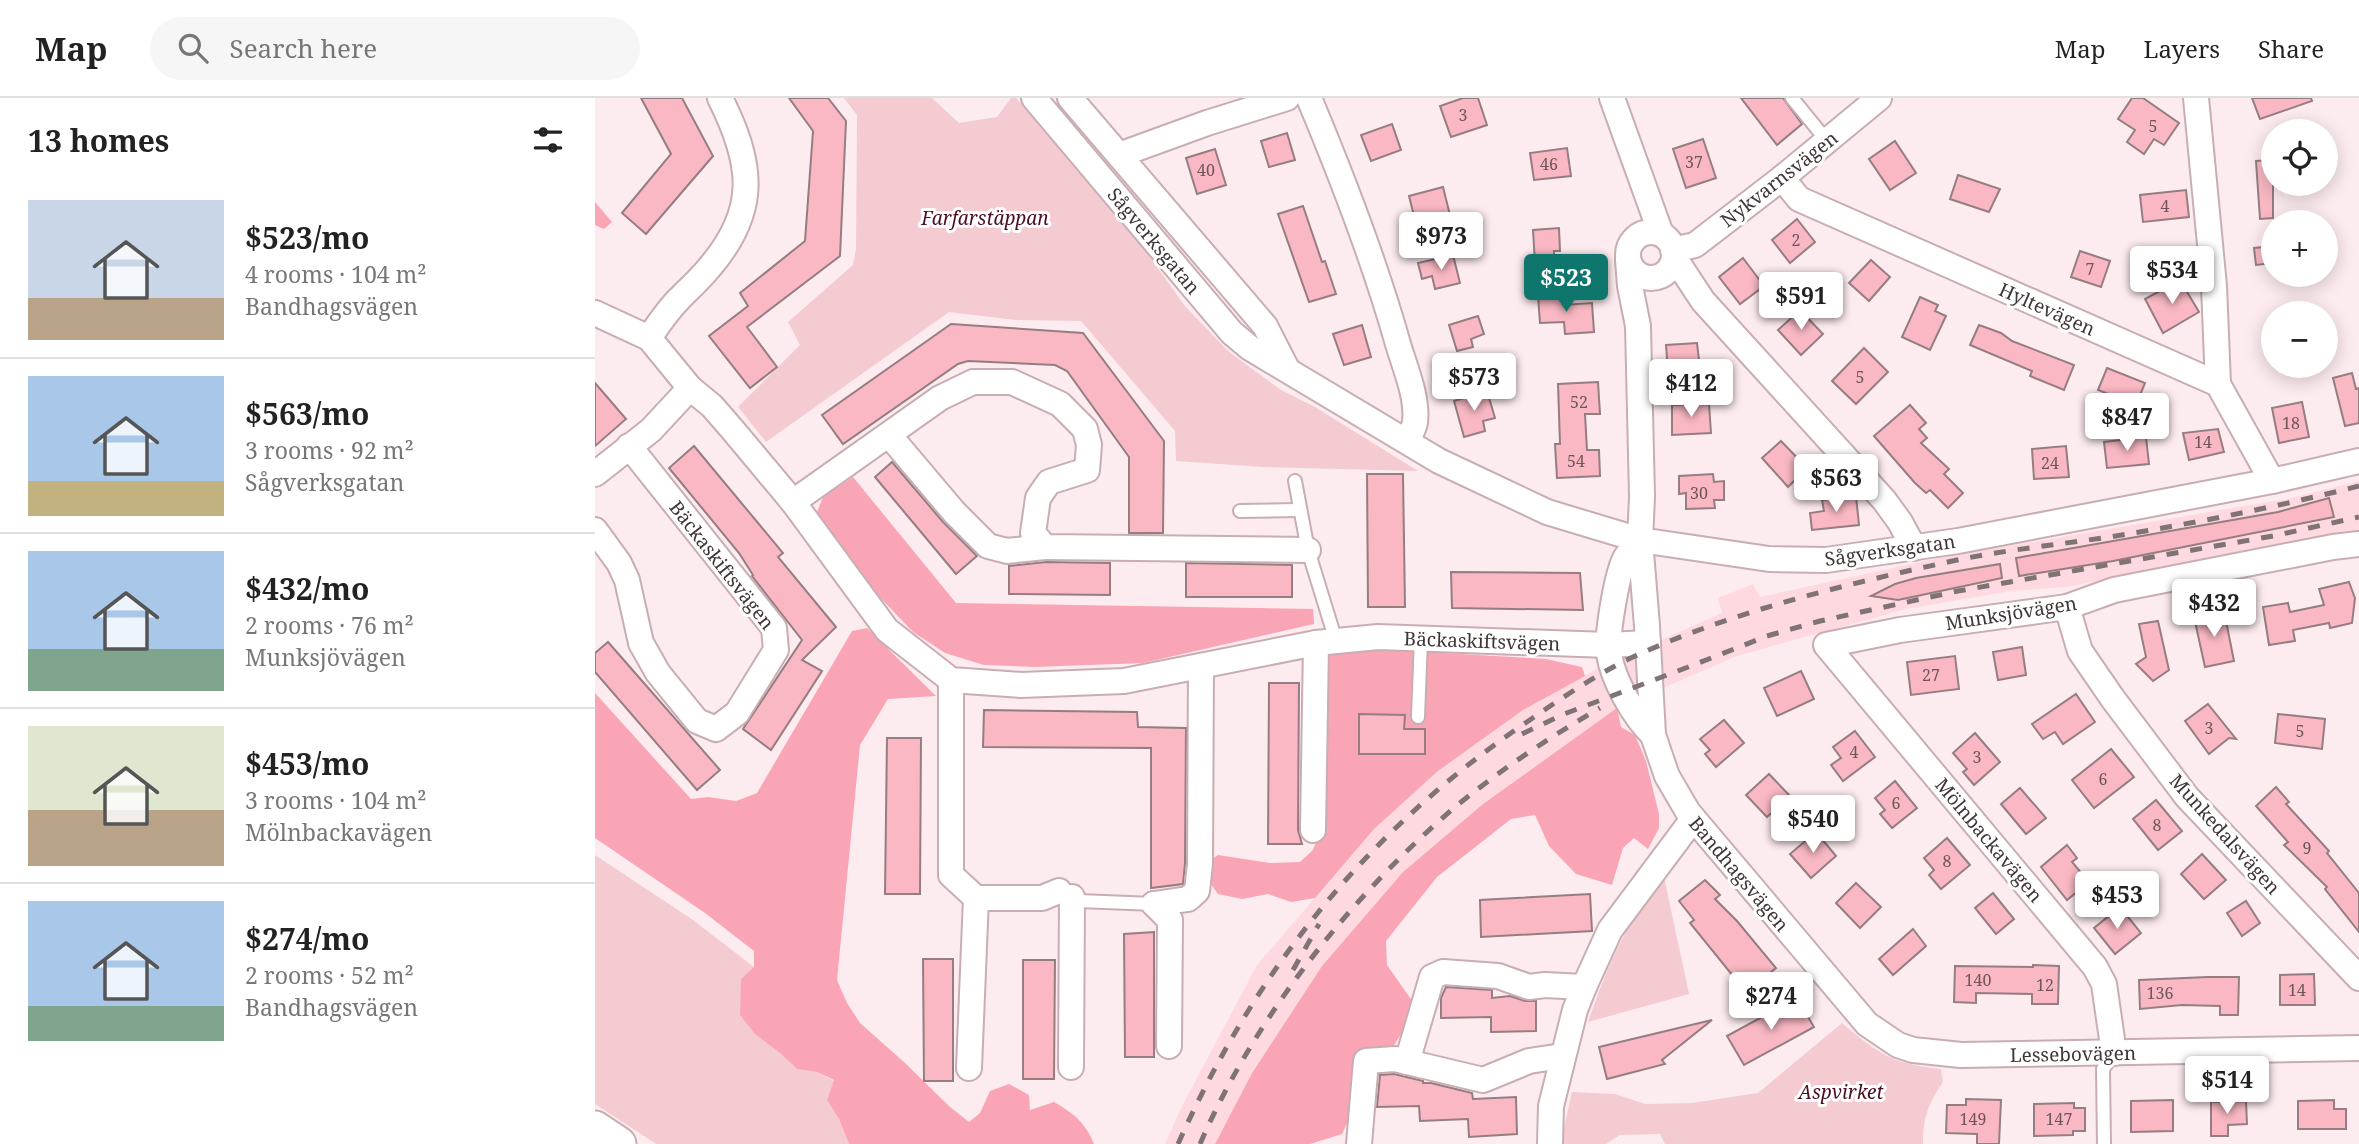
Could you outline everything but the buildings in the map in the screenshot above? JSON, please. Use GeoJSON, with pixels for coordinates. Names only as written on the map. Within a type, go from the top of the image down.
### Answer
{"type":"FeatureCollection","features":[{"type":"Feature","properties":{"kind":"main road"},"geometry":{"type":"LineString","coordinates":[[595,1128],[619,1144]]}},
{"type":"Feature","properties":{"kind":"street"},"geometry":{"type":"LineString","coordinates":[[649,338],[677,301],[721,253],[742,216],[746,187],[742,159],[736,130],[720,98]]}},
{"type":"Feature","properties":{"kind":"street","name":"Sågverksgatan"},"geometry":{"type":"LineString","coordinates":[[1034,98],[1231,333],[1250,348],[1439,461],[1547,512],[1640,540],[1769,559],[1826,560],[1914,548],[2272,481],[2359,461]]}},
{"type":"Feature","properties":{"kind":"street","name":"Sågverksgatan"},"geometry":{"type":"LineString","coordinates":[[1070,98],[1265,326],[1287,369]]}},
{"type":"Feature","properties":{"kind":"street"},"geometry":{"type":"LineString","coordinates":[[1119,155],[1287,98]]}},
{"type":"Feature","properties":{"kind":"street"},"geometry":{"type":"LineString","coordinates":[[1309,98],[1351,199],[1387,304],[1415,407],[1415,425],[1407,441]]}},
{"type":"Feature","properties":{"kind":"street"},"geometry":{"type":"LineString","coordinates":[[1612,98],[1650,205],[1665,259]]}},
{"type":"Feature","properties":{"kind":"street","name":"Nykvarnsvägen"},"geometry":{"type":"LineString","coordinates":[[1665,259],[1695,244],[1782,178],[1879,98]]}},
{"type":"Feature","properties":{"kind":"street"},"geometry":{"type":"LineString","coordinates":[[2196,98],[2214,286],[2218,384],[2272,481]]}},
{"type":"Feature","properties":{"kind":"street","name":"Hyltevägen"},"geometry":{"type":"LineString","coordinates":[[1782,178],[1799,199],[2218,384]]}},
{"type":"Feature","properties":{"kind":"street","name":"Bandhagsvägen"},"geometry":{"type":"LineString","coordinates":[[1650,205],[1632,248],[1630,286],[1638,326],[1642,497],[1640,540],[1653,735],[1667,776],[1693,819],[1867,1024],[1898,1045],[1913,1050]]}},
{"type":"Feature","properties":{"kind":"street"},"geometry":{"type":"LineString","coordinates":[[1665,259],[1641,276],[1631,268],[1632,248],[1647,232],[1665,259],[1884,499],[1901,522],[1914,548]]}},
{"type":"Feature","properties":{"kind":"street","name":"Bandhagsvägen"},"geometry":{"type":"LineString","coordinates":[[1638,326],[1665,259]]}},
{"type":"Feature","properties":{"kind":"street"},"geometry":{"type":"LineString","coordinates":[[595,313],[649,338],[690,388],[712,406],[793,502],[887,630],[951,680],[951,875],[977,898],[1042,898],[1066,894],[1071,1067]]}},
{"type":"Feature","properties":{"kind":"street"},"geometry":{"type":"LineString","coordinates":[[793,502],[940,398],[973,382],[1011,382],[1060,404],[1085,429],[1089,445],[1087,470],[1049,482],[1038,498],[1033,533],[1045,547]]}},
{"type":"Feature","properties":{"kind":"street"},"geometry":{"type":"LineString","coordinates":[[595,474],[650,430],[690,388]]}},
{"type":"Feature","properties":{"kind":"street"},"geometry":{"type":"LineString","coordinates":[[888,435],[954,512],[988,546],[1007,551],[1045,547],[1308,550]]}},
{"type":"Feature","properties":{"kind":"street","name":"Bäckaskiftsvägen"},"geometry":{"type":"LineString","coordinates":[[595,530],[619,563],[627,580],[641,643],[658,673],[697,721],[716,729],[737,713],[776,650],[774,628],[629,446]]}},
{"type":"Feature","properties":{"kind":"street","name":"Bandhagsvägen"},"geometry":{"type":"LineString","coordinates":[[1640,540],[1625,559],[1612,609],[1608,645],[1609,656],[1630,708],[1638,721],[1653,735]]}},
{"type":"Feature","properties":{"kind":"street","name":"Munksjövägen"},"geometry":{"type":"LineString","coordinates":[[1826,645],[1901,630],[2067,607],[2114,590],[2359,544]]}},
{"type":"Feature","properties":{"kind":"street","name":"Munkedalsvägen"},"geometry":{"type":"LineString","coordinates":[[2067,607],[2080,651],[2187,797],[2359,978]]}},
{"type":"Feature","properties":{"kind":"street","name":"Bäckaskiftsvägen"},"geometry":{"type":"LineString","coordinates":[[951,680],[1021,685],[1124,681],[1326,642],[1378,637],[1608,645],[1648,643]]}},
{"type":"Feature","properties":{"kind":"street"},"geometry":{"type":"LineString","coordinates":[[1313,830],[1326,642]]}},
{"type":"Feature","properties":{"kind":"street","name":"Mölnbackavägen"},"geometry":{"type":"LineString","coordinates":[[1826,645],[2095,967],[2104,984],[2114,1053]]}},
{"type":"Feature","properties":{"kind":"street"},"geometry":{"type":"LineString","coordinates":[[1154,904],[1188,899],[1197,891],[1200,864],[1201,666]]}},
{"type":"Feature","properties":{"kind":"street"},"geometry":{"type":"LineString","coordinates":[[1550,1144],[1551,1106],[1562,1056],[1584,987],[1610,930],[1693,819]]}},
{"type":"Feature","properties":{"kind":"street"},"geometry":{"type":"LineString","coordinates":[[969,1068],[977,898]]}},
{"type":"Feature","properties":{"kind":"street"},"geometry":{"type":"LineString","coordinates":[[1154,904],[1170,920],[1169,1046]]}},
{"type":"Feature","properties":{"kind":"street"},"geometry":{"type":"LineString","coordinates":[[1407,1062],[1432,977],[1443,972],[1498,976],[1529,987],[1584,987]]}},
{"type":"Feature","properties":{"kind":"street","name":"Lessebovägen"},"geometry":{"type":"LineString","coordinates":[[1913,1050],[1961,1055],[2359,1048]]}},
{"type":"Feature","properties":{"kind":"street"},"geometry":{"type":"LineString","coordinates":[[1359,1144],[1366,1061],[1395,1059],[1483,1080],[1529,1061],[1562,1056]]}},
{"type":"Feature","properties":{"kind":"lane"},"geometry":{"type":"LineString","coordinates":[[1792,98],[1827,141]]}},
{"type":"Feature","properties":{"kind":"lane"},"geometry":{"type":"LineString","coordinates":[[1295,481],[1326,642]]}},
{"type":"Feature","properties":{"kind":"lane"},"geometry":{"type":"LineString","coordinates":[[1240,511],[1299,510]]}},
{"type":"Feature","properties":{"kind":"lane"},"geometry":{"type":"LineString","coordinates":[[1418,717],[1421,638]]}},
{"type":"Feature","properties":{"kind":"lane"},"geometry":{"type":"LineString","coordinates":[[1066,894],[1079,901],[1154,904]]}},
{"type":"Feature","properties":{"kind":"lane"},"geometry":{"type":"LineString","coordinates":[[2103,1144],[2103,1069],[2114,1053]]}},
{"type":"Feature","properties":{"kind":"shaded area"},"geometry":{"type":"Polygon","coordinates":[[[595,202],[612,222],[604,229],[595,225],[595,202]]]}},
{"type":"Feature","properties":{"kind":"shaded area"},"geometry":{"type":"Polygon","coordinates":[[[853,477],[956,603],[1313,609],[1314,624],[1143,663],[1035,667],[984,665],[945,653],[913,632],[874,591],[817,512],[823,497],[853,477]]]}},
{"type":"Feature","properties":{"kind":"shaded area"},"geometry":{"type":"Polygon","coordinates":[[[2359,481],[2359,530],[2067,587],[2011,591],[1906,609],[1737,656],[1617,708],[1483,804],[1403,872],[1322,966],[1252,1073],[1215,1144],[1165,1144],[1182,1106],[1257,965],[1374,829],[1439,770],[1523,710],[1596,669],[1722,613],[1718,598],[1753,584],[1760,597],[1943,557],[2292,498],[2359,481]]]}},
{"type":"Feature","properties":{"kind":"shaded area"},"geometry":{"type":"Polygon","coordinates":[[[867,628],[936,696],[888,699],[860,745],[837,980],[847,1003],[860,1023],[969,1122],[980,1113],[990,1091],[1009,1084],[1029,1095],[1030,1110],[1054,1102],[1067,1110],[1083,1124],[1094,1144],[849,1144],[839,1119],[827,1100],[834,1080],[817,1072],[797,1069],[755,1034],[740,1015],[741,979],[754,967],[754,951],[705,913],[595,838],[595,693],[691,799],[708,797],[736,801],[757,793],[852,631],[867,628]]]}},
{"type":"Feature","properties":{"kind":"shaded area"},"geometry":{"type":"Polygon","coordinates":[[[1355,648],[1546,659],[1582,667],[1585,676],[1523,710],[1438,771],[1374,829],[1315,898],[1291,902],[1268,894],[1242,899],[1218,894],[1208,880],[1206,863],[1218,855],[1270,863],[1300,862],[1313,850],[1324,821],[1328,653],[1355,648]]]}},
{"type":"Feature","properties":{"kind":"shaded area"},"geometry":{"type":"Polygon","coordinates":[[[1617,708],[1621,727],[1635,735],[1646,761],[1659,814],[1659,828],[1648,849],[1634,838],[1623,848],[1612,885],[1576,874],[1549,846],[1535,815],[1511,819],[1437,877],[1386,941],[1387,965],[1415,1005],[1406,1027],[1390,1051],[1360,1050],[1356,1104],[1342,1134],[1310,1144],[1215,1144],[1252,1073],[1322,966],[1403,872],[1483,804],[1617,708]]]}},
{"type":"Feature","properties":{"kind":"green space","name":"Farfarstäppan"},"geometry":{"type":"Polygon","coordinates":[[[844,98],[932,98],[959,123],[997,117],[1011,98],[1016,98],[1149,256],[1185,306],[1228,351],[1281,390],[1315,407],[1418,471],[1263,467],[1176,461],[1175,431],[1081,321],[1015,320],[949,312],[766,442],[738,407],[800,345],[788,322],[853,265],[856,249],[857,115],[844,98]]]}},
{"type":"Feature","properties":{"kind":"green space"},"geometry":{"type":"Polygon","coordinates":[[[595,855],[693,920],[754,967],[780,1053],[797,1069],[817,1072],[834,1081],[827,1100],[839,1119],[849,1144],[656,1144],[595,1104],[595,855]]]}},
{"type":"Feature","properties":{"kind":"green space"},"geometry":{"type":"Polygon","coordinates":[[[1664,877],[1689,994],[1588,1022],[1602,983],[1628,927],[1664,877]]]}},
{"type":"Feature","properties":{"kind":"green space","name":"Aspvirket"},"geometry":{"type":"Polygon","coordinates":[[[1842,1023],[1887,1056],[1910,1064],[1941,1069],[1943,1082],[1927,1112],[1923,1144],[1665,1144],[1660,1134],[1620,1135],[1606,1144],[1562,1144],[1572,1092],[1615,1094],[1645,1104],[1692,1103],[1758,1093],[1842,1023]]]}},
{"type":"Feature","properties":{"kind":"railway"},"geometry":{"type":"LineString","coordinates":[[1178,1144],[1209,1080],[1280,963],[1321,909],[1366,858],[1414,811],[1467,766],[1537,715],[1606,671],[1635,656],[1713,625],[1793,600],[1875,579],[1979,556],[2191,523],[2359,486]]}},
{"type":"Feature","properties":{"kind":"railway"},"geometry":{"type":"LineString","coordinates":[[1522,734],[1564,714],[1767,636],[1820,621],[1958,591],[2273,536],[2359,517]]}},
{"type":"Feature","properties":{"kind":"railway"},"geometry":{"type":"LineString","coordinates":[[1200,1144],[1248,1050],[1277,1005],[1343,920],[1379,880],[1416,842],[1472,793],[1526,754],[1600,708]]}},
{"type":"Feature","properties":{"kind":"railway"},"geometry":{"type":"LineString","coordinates":[[1293,970],[1319,924]]}}]}
